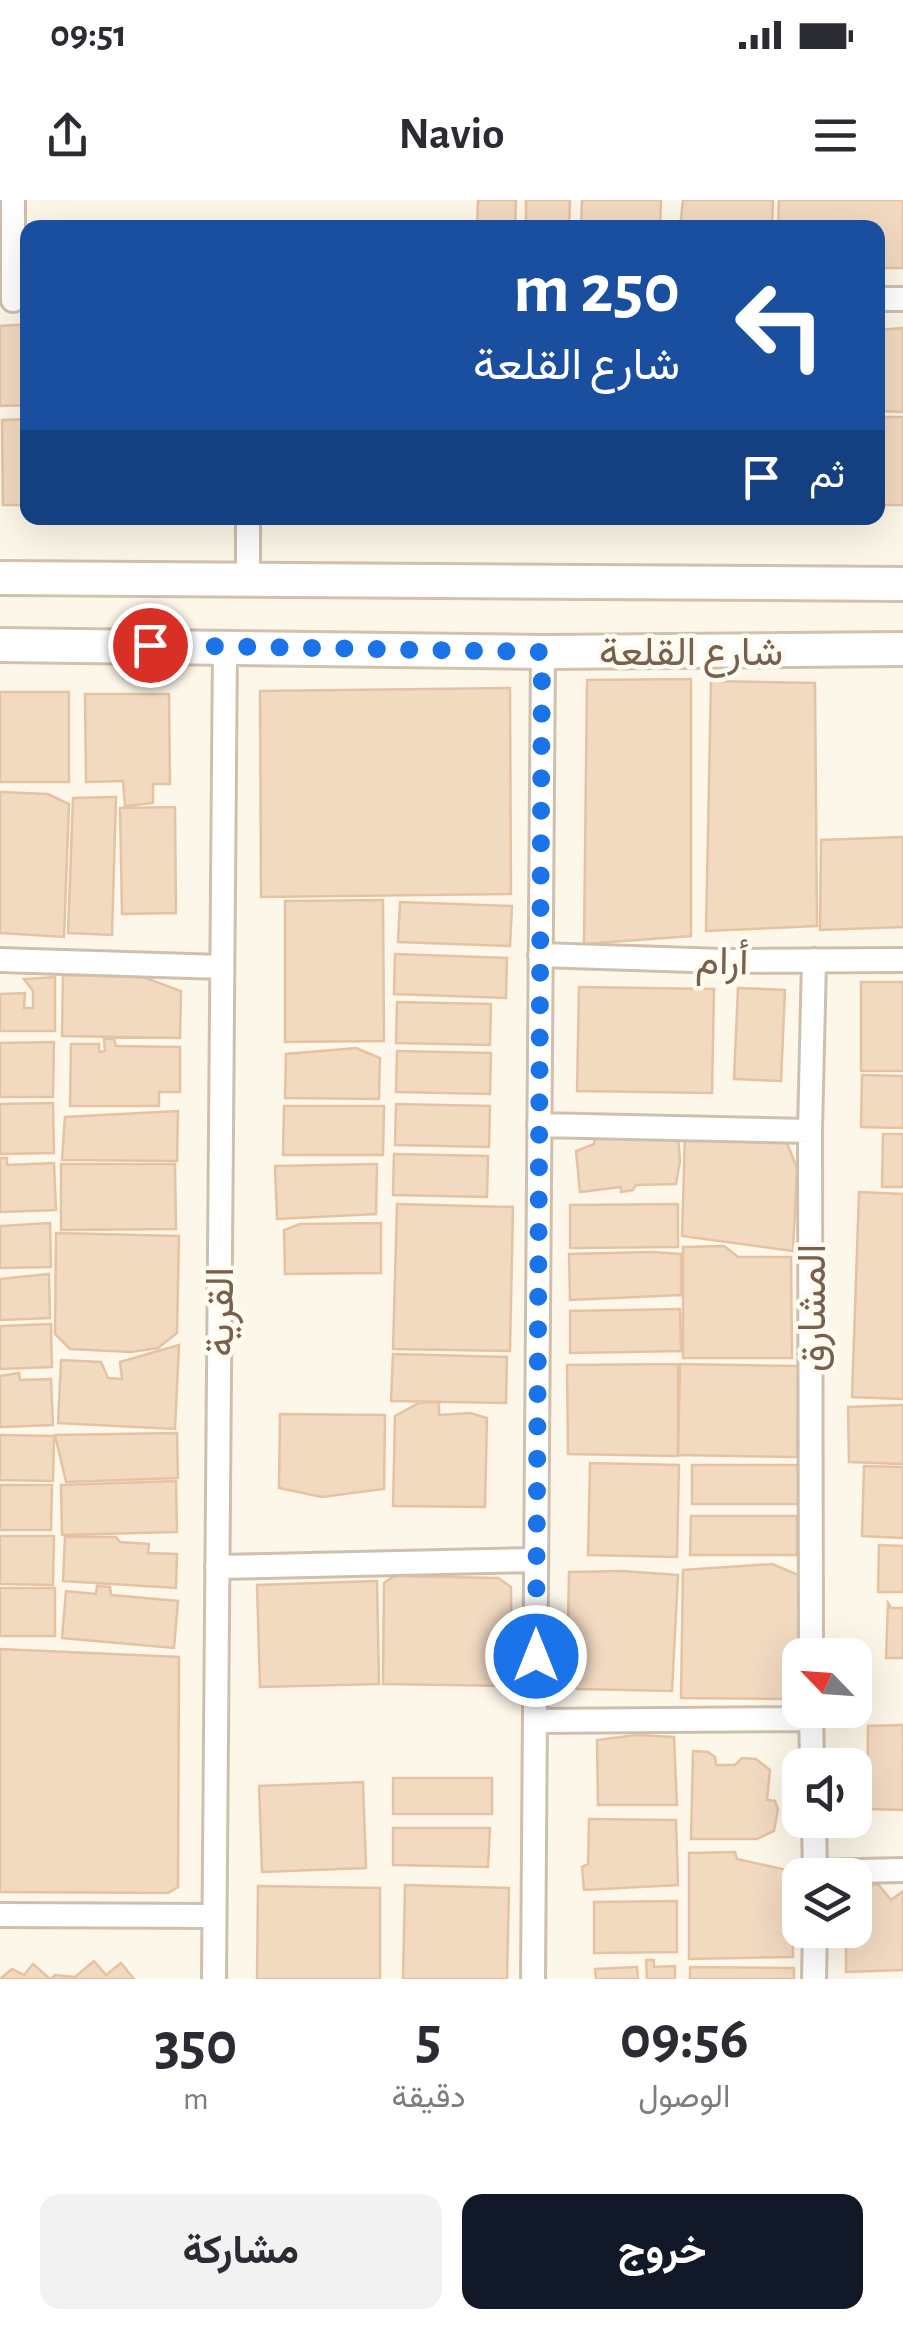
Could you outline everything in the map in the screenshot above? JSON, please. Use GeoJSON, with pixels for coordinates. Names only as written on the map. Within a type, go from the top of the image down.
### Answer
{"type":"FeatureCollection","features":[{"type":"Feature","properties":{"kind":"street"},"geometry":{"type":"LineString","coordinates":[[13,200],[14,300]]}},
{"type":"Feature","properties":{"kind":"street"},"geometry":{"type":"LineString","coordinates":[[248,525],[248,578]]}},
{"type":"Feature","properties":{"kind":"street","name":"شارع القلعة"},"geometry":{"type":"LineString","coordinates":[[0,578],[903,584]]}},
{"type":"Feature","properties":{"kind":"street","name":"شارع القلعة"},"geometry":{"type":"LineString","coordinates":[[0,644],[542,652],[903,649]]}},
{"type":"Feature","properties":{"kind":"street","name":"القرية"},"geometry":{"type":"LineString","coordinates":[[214,1979],[225,645]]}},
{"type":"Feature","properties":{"kind":"street"},"geometry":{"type":"LineString","coordinates":[[533,1979],[542,652]]}},
{"type":"Feature","properties":{"kind":"street","name":"أرام"},"geometry":{"type":"LineString","coordinates":[[540,955],[903,960]]}},
{"type":"Feature","properties":{"kind":"street"},"geometry":{"type":"LineString","coordinates":[[0,960],[222,968]]}},
{"type":"Feature","properties":{"kind":"street","name":"المشارق"},"geometry":{"type":"LineString","coordinates":[[811,1638],[810,1131],[814,960]]}},
{"type":"Feature","properties":{"kind":"street"},"geometry":{"type":"LineString","coordinates":[[539,1125],[810,1131]]}},
{"type":"Feature","properties":{"kind":"street"},"geometry":{"type":"LineString","coordinates":[[217,1568],[536,1560]]}},
{"type":"Feature","properties":{"kind":"street"},"geometry":{"type":"LineString","coordinates":[[535,1720],[782,1716]]}},
{"type":"Feature","properties":{"kind":"street"},"geometry":{"type":"LineString","coordinates":[[872,1871],[903,1870]]}},
{"type":"Feature","properties":{"kind":"street"},"geometry":{"type":"LineString","coordinates":[[0,1914],[214,1916]]}},
{"type":"Feature","properties":{"kind":"street"},"geometry":{"type":"LineString","coordinates":[[814,1979],[815,1948]]}},
{"type":"Feature","properties":{"kind":"building"},"geometry":{"type":"Polygon","coordinates":[[[478,200],[516,200],[515,220],[477,220],[478,200]]]}},
{"type":"Feature","properties":{"kind":"building"},"geometry":{"type":"Polygon","coordinates":[[[526,200],[570,200],[569,220],[526,220],[526,200]]]}},
{"type":"Feature","properties":{"kind":"building"},"geometry":{"type":"Polygon","coordinates":[[[582,200],[661,200],[660,220],[581,220],[582,200]]]}},
{"type":"Feature","properties":{"kind":"building"},"geometry":{"type":"Polygon","coordinates":[[[683,200],[773,200],[772,220],[681,220],[683,200]]]}},
{"type":"Feature","properties":{"kind":"building"},"geometry":{"type":"Polygon","coordinates":[[[779,200],[903,200],[903,268],[885,268],[885,220],[778,220],[779,200]]]}},
{"type":"Feature","properties":{"kind":"building"},"geometry":{"type":"Polygon","coordinates":[[[20,325],[20,405],[0,406],[0,326],[20,325]]]}},
{"type":"Feature","properties":{"kind":"building"},"geometry":{"type":"Polygon","coordinates":[[[903,328],[903,412],[885,411],[885,329],[903,328]]]}},
{"type":"Feature","properties":{"kind":"building"},"geometry":{"type":"Polygon","coordinates":[[[885,417],[903,417],[903,505],[885,505],[885,417]]]}},
{"type":"Feature","properties":{"kind":"building"},"geometry":{"type":"Polygon","coordinates":[[[20,419],[20,505],[3,505],[2,420],[20,419]]]}},
{"type":"Feature","properties":{"kind":"building"},"geometry":{"type":"Polygon","coordinates":[[[691,679],[691,936],[584,944],[587,680],[691,679]]]}},
{"type":"Feature","properties":{"kind":"building"},"geometry":{"type":"Polygon","coordinates":[[[711,681],[815,683],[817,926],[706,931],[711,681]]]}},
{"type":"Feature","properties":{"kind":"building"},"geometry":{"type":"Polygon","coordinates":[[[510,688],[511,894],[261,897],[260,691],[510,688]]]}},
{"type":"Feature","properties":{"kind":"building"},"geometry":{"type":"Polygon","coordinates":[[[0,692],[69,692],[69,782],[0,782],[0,692]]]}},
{"type":"Feature","properties":{"kind":"building"},"geometry":{"type":"Polygon","coordinates":[[[85,694],[169,694],[170,784],[153,784],[153,803],[125,806],[123,781],[86,782],[85,694]]]}},
{"type":"Feature","properties":{"kind":"building"},"geometry":{"type":"Polygon","coordinates":[[[0,792],[48,794],[69,804],[64,937],[0,933],[0,792]]]}},
{"type":"Feature","properties":{"kind":"building"},"geometry":{"type":"Polygon","coordinates":[[[116,797],[112,935],[68,933],[73,798],[116,797]]]}},
{"type":"Feature","properties":{"kind":"building"},"geometry":{"type":"Polygon","coordinates":[[[175,807],[176,913],[122,914],[120,808],[175,807]]]}},
{"type":"Feature","properties":{"kind":"building"},"geometry":{"type":"Polygon","coordinates":[[[903,837],[903,927],[820,930],[821,840],[903,837]]]}},
{"type":"Feature","properties":{"kind":"building"},"geometry":{"type":"Polygon","coordinates":[[[383,900],[384,1041],[285,1042],[285,901],[383,900]]]}},
{"type":"Feature","properties":{"kind":"building"},"geometry":{"type":"Polygon","coordinates":[[[400,902],[512,906],[510,946],[398,942],[400,902]]]}},
{"type":"Feature","properties":{"kind":"building"},"geometry":{"type":"Polygon","coordinates":[[[395,954],[507,958],[506,998],[394,994],[395,954]]]}},
{"type":"Feature","properties":{"kind":"building"},"geometry":{"type":"Polygon","coordinates":[[[63,975],[143,977],[181,991],[180,1038],[62,1036],[63,975]]]}},
{"type":"Feature","properties":{"kind":"building"},"geometry":{"type":"Polygon","coordinates":[[[55,977],[55,1031],[0,1031],[0,994],[25,993],[24,1008],[33,1008],[33,991],[24,979],[55,977]]]}},
{"type":"Feature","properties":{"kind":"building"},"geometry":{"type":"Polygon","coordinates":[[[861,982],[903,982],[903,1071],[861,1071],[861,982]]]}},
{"type":"Feature","properties":{"kind":"building"},"geometry":{"type":"Polygon","coordinates":[[[579,987],[714,989],[712,1093],[577,1091],[579,987]]]}},
{"type":"Feature","properties":{"kind":"building"},"geometry":{"type":"Polygon","coordinates":[[[738,988],[785,990],[781,1081],[734,1079],[738,988]]]}},
{"type":"Feature","properties":{"kind":"building"},"geometry":{"type":"Polygon","coordinates":[[[397,1002],[491,1004],[490,1045],[396,1043],[397,1002]]]}},
{"type":"Feature","properties":{"kind":"building"},"geometry":{"type":"Polygon","coordinates":[[[104,1039],[114,1039],[116,1046],[180,1047],[180,1092],[159,1092],[159,1106],[70,1106],[71,1044],[99,1044],[99,1052],[105,1051],[104,1039]]]}},
{"type":"Feature","properties":{"kind":"building"},"geometry":{"type":"Polygon","coordinates":[[[54,1042],[53,1097],[0,1097],[0,1043],[54,1042]]]}},
{"type":"Feature","properties":{"kind":"building"},"geometry":{"type":"Polygon","coordinates":[[[356,1048],[380,1058],[379,1099],[285,1098],[286,1054],[356,1048]]]}},
{"type":"Feature","properties":{"kind":"building"},"geometry":{"type":"Polygon","coordinates":[[[397,1051],[491,1053],[490,1094],[396,1092],[397,1051]]]}},
{"type":"Feature","properties":{"kind":"building"},"geometry":{"type":"Polygon","coordinates":[[[862,1075],[903,1076],[903,1128],[861,1127],[862,1075]]]}},
{"type":"Feature","properties":{"kind":"building"},"geometry":{"type":"Polygon","coordinates":[[[53,1103],[54,1153],[0,1154],[0,1104],[53,1103]]]}},
{"type":"Feature","properties":{"kind":"building"},"geometry":{"type":"Polygon","coordinates":[[[396,1104],[490,1106],[489,1147],[395,1145],[396,1104]]]}},
{"type":"Feature","properties":{"kind":"building"},"geometry":{"type":"Polygon","coordinates":[[[284,1106],[384,1106],[383,1155],[283,1155],[284,1106]]]}},
{"type":"Feature","properties":{"kind":"building"},"geometry":{"type":"Polygon","coordinates":[[[178,1111],[177,1161],[62,1160],[65,1117],[178,1111]]]}},
{"type":"Feature","properties":{"kind":"building"},"geometry":{"type":"Polygon","coordinates":[[[638,1134],[638,1140],[678,1137],[680,1161],[676,1184],[636,1185],[633,1190],[621,1192],[621,1187],[580,1192],[576,1151],[594,1144],[596,1135],[638,1134]]]}},
{"type":"Feature","properties":{"kind":"building"},"geometry":{"type":"Polygon","coordinates":[[[883,1134],[903,1134],[903,1187],[882,1187],[883,1134]]]}},
{"type":"Feature","properties":{"kind":"building"},"geometry":{"type":"Polygon","coordinates":[[[685,1136],[787,1143],[797,1168],[793,1251],[682,1236],[685,1136]]]}},
{"type":"Feature","properties":{"kind":"building"},"geometry":{"type":"Polygon","coordinates":[[[394,1154],[488,1156],[487,1197],[393,1195],[394,1154]]]}},
{"type":"Feature","properties":{"kind":"building"},"geometry":{"type":"Polygon","coordinates":[[[0,1158],[7,1158],[7,1165],[54,1163],[56,1210],[0,1212],[0,1158]]]}},
{"type":"Feature","properties":{"kind":"building"},"geometry":{"type":"Polygon","coordinates":[[[61,1164],[175,1164],[176,1229],[61,1230],[61,1164]]]}},
{"type":"Feature","properties":{"kind":"building"},"geometry":{"type":"Polygon","coordinates":[[[377,1164],[376,1214],[277,1219],[275,1166],[377,1164]]]}},
{"type":"Feature","properties":{"kind":"building"},"geometry":{"type":"Polygon","coordinates":[[[859,1192],[903,1194],[903,1399],[852,1397],[859,1192]]]}},
{"type":"Feature","properties":{"kind":"building"},"geometry":{"type":"Polygon","coordinates":[[[397,1204],[513,1207],[510,1351],[393,1349],[397,1204]]]}},
{"type":"Feature","properties":{"kind":"building"},"geometry":{"type":"Polygon","coordinates":[[[678,1204],[678,1247],[570,1248],[570,1205],[678,1204]]]}},
{"type":"Feature","properties":{"kind":"building"},"geometry":{"type":"Polygon","coordinates":[[[50,1223],[51,1267],[0,1268],[0,1226],[50,1223]]]}},
{"type":"Feature","properties":{"kind":"building"},"geometry":{"type":"Polygon","coordinates":[[[381,1223],[381,1273],[285,1274],[284,1230],[300,1224],[381,1223]]]}},
{"type":"Feature","properties":{"kind":"building"},"geometry":{"type":"Polygon","coordinates":[[[56,1233],[179,1236],[177,1333],[158,1348],[131,1352],[70,1349],[55,1334],[56,1233]]]}},
{"type":"Feature","properties":{"kind":"building"},"geometry":{"type":"Polygon","coordinates":[[[724,1246],[738,1257],[791,1257],[792,1358],[683,1358],[683,1247],[724,1246]]]}},
{"type":"Feature","properties":{"kind":"building"},"geometry":{"type":"Polygon","coordinates":[[[569,1254],[681,1254],[681,1295],[570,1300],[569,1254]]]}},
{"type":"Feature","properties":{"kind":"building"},"geometry":{"type":"Polygon","coordinates":[[[49,1274],[50,1318],[0,1320],[0,1279],[49,1274]]]}},
{"type":"Feature","properties":{"kind":"building"},"geometry":{"type":"Polygon","coordinates":[[[680,1309],[681,1351],[570,1353],[570,1311],[680,1309]]]}},
{"type":"Feature","properties":{"kind":"building"},"geometry":{"type":"Polygon","coordinates":[[[51,1324],[52,1367],[0,1369],[0,1326],[51,1324]]]}},
{"type":"Feature","properties":{"kind":"building"},"geometry":{"type":"Polygon","coordinates":[[[179,1345],[175,1429],[58,1423],[61,1360],[101,1362],[108,1378],[122,1379],[120,1362],[179,1345]]]}},
{"type":"Feature","properties":{"kind":"building"},"geometry":{"type":"Polygon","coordinates":[[[393,1354],[507,1357],[506,1403],[391,1401],[393,1354]]]}},
{"type":"Feature","properties":{"kind":"building"},"geometry":{"type":"Polygon","coordinates":[[[678,1364],[678,1456],[568,1454],[567,1365],[678,1364]]]}},
{"type":"Feature","properties":{"kind":"building"},"geometry":{"type":"Polygon","coordinates":[[[680,1364],[798,1366],[797,1457],[678,1455],[680,1364]]]}},
{"type":"Feature","properties":{"kind":"building"},"geometry":{"type":"Polygon","coordinates":[[[19,1373],[20,1380],[51,1379],[53,1425],[0,1427],[0,1376],[19,1373]]]}},
{"type":"Feature","properties":{"kind":"building"},"geometry":{"type":"Polygon","coordinates":[[[439,1402],[439,1415],[470,1413],[487,1418],[485,1507],[393,1506],[395,1416],[419,1403],[439,1402]]]}},
{"type":"Feature","properties":{"kind":"building"},"geometry":{"type":"Polygon","coordinates":[[[903,1405],[903,1464],[849,1462],[848,1407],[903,1405]]]}},
{"type":"Feature","properties":{"kind":"building"},"geometry":{"type":"Polygon","coordinates":[[[280,1414],[385,1415],[384,1489],[322,1497],[279,1488],[280,1414]]]}},
{"type":"Feature","properties":{"kind":"building"},"geometry":{"type":"Polygon","coordinates":[[[177,1433],[178,1478],[66,1482],[55,1435],[177,1433]]]}},
{"type":"Feature","properties":{"kind":"building"},"geometry":{"type":"Polygon","coordinates":[[[0,1435],[54,1436],[53,1481],[0,1480],[0,1435]]]}},
{"type":"Feature","properties":{"kind":"building"},"geometry":{"type":"Polygon","coordinates":[[[590,1463],[679,1465],[677,1557],[588,1555],[590,1463]]]}},
{"type":"Feature","properties":{"kind":"building"},"geometry":{"type":"Polygon","coordinates":[[[692,1465],[798,1465],[798,1504],[692,1504],[692,1465]]]}},
{"type":"Feature","properties":{"kind":"building"},"geometry":{"type":"Polygon","coordinates":[[[864,1466],[903,1467],[903,1538],[862,1536],[864,1466]]]}},
{"type":"Feature","properties":{"kind":"building"},"geometry":{"type":"Polygon","coordinates":[[[176,1481],[177,1532],[62,1535],[61,1485],[176,1481]]]}},
{"type":"Feature","properties":{"kind":"building"},"geometry":{"type":"Polygon","coordinates":[[[0,1485],[52,1485],[51,1530],[0,1530],[0,1485]]]}},
{"type":"Feature","properties":{"kind":"building"},"geometry":{"type":"Polygon","coordinates":[[[691,1516],[797,1516],[797,1555],[690,1555],[691,1516]]]}},
{"type":"Feature","properties":{"kind":"building"},"geometry":{"type":"Polygon","coordinates":[[[0,1536],[54,1536],[53,1585],[0,1584],[0,1536]]]}},
{"type":"Feature","properties":{"kind":"building"},"geometry":{"type":"Polygon","coordinates":[[[65,1537],[116,1537],[120,1542],[149,1544],[148,1553],[177,1554],[176,1588],[63,1581],[65,1537]]]}},
{"type":"Feature","properties":{"kind":"building"},"geometry":{"type":"Polygon","coordinates":[[[879,1545],[903,1546],[903,1592],[878,1592],[879,1545]]]}},
{"type":"Feature","properties":{"kind":"building"},"geometry":{"type":"Polygon","coordinates":[[[772,1564],[801,1576],[800,1638],[782,1638],[782,1699],[681,1698],[683,1570],[772,1564]]]}},
{"type":"Feature","properties":{"kind":"building"},"geometry":{"type":"Polygon","coordinates":[[[569,1572],[678,1575],[672,1691],[577,1689],[567,1677],[569,1572]]]}},
{"type":"Feature","properties":{"kind":"building"},"geometry":{"type":"Polygon","coordinates":[[[394,1576],[498,1578],[511,1587],[512,1686],[383,1684],[384,1583],[394,1576]]]}},
{"type":"Feature","properties":{"kind":"building"},"geometry":{"type":"Polygon","coordinates":[[[377,1581],[379,1684],[260,1687],[257,1585],[377,1581]]]}},
{"type":"Feature","properties":{"kind":"building"},"geometry":{"type":"Polygon","coordinates":[[[97,1586],[110,1587],[111,1595],[178,1601],[174,1648],[62,1638],[66,1591],[96,1594],[97,1586]]]}},
{"type":"Feature","properties":{"kind":"building"},"geometry":{"type":"Polygon","coordinates":[[[0,1588],[55,1588],[55,1636],[0,1636],[0,1588]]]}},
{"type":"Feature","properties":{"kind":"building"},"geometry":{"type":"Polygon","coordinates":[[[888,1603],[891,1608],[903,1608],[903,1658],[886,1658],[888,1603]]]}},
{"type":"Feature","properties":{"kind":"building"},"geometry":{"type":"Polygon","coordinates":[[[0,1649],[179,1657],[178,1887],[168,1893],[0,1892],[0,1649]]]}},
{"type":"Feature","properties":{"kind":"building"},"geometry":{"type":"Polygon","coordinates":[[[903,1725],[903,1810],[872,1809],[872,1748],[868,1748],[868,1728],[903,1725]]]}},
{"type":"Feature","properties":{"kind":"building"},"geometry":{"type":"Polygon","coordinates":[[[636,1735],[674,1737],[677,1805],[598,1805],[597,1740],[636,1735]]]}},
{"type":"Feature","properties":{"kind":"building"},"geometry":{"type":"Polygon","coordinates":[[[693,1751],[708,1752],[715,1757],[716,1765],[735,1765],[742,1758],[756,1759],[770,1770],[767,1800],[775,1801],[778,1809],[774,1831],[757,1839],[691,1839],[693,1751]]]}},
{"type":"Feature","properties":{"kind":"building"},"geometry":{"type":"Polygon","coordinates":[[[393,1778],[492,1778],[492,1814],[393,1814],[393,1778]]]}},
{"type":"Feature","properties":{"kind":"building"},"geometry":{"type":"Polygon","coordinates":[[[363,1782],[366,1868],[262,1872],[259,1786],[363,1782]]]}},
{"type":"Feature","properties":{"kind":"building"},"geometry":{"type":"Polygon","coordinates":[[[589,1819],[676,1820],[678,1885],[584,1890],[582,1867],[588,1864],[589,1819]]]}},
{"type":"Feature","properties":{"kind":"building"},"geometry":{"type":"Polygon","coordinates":[[[393,1828],[490,1828],[488,1867],[393,1865],[393,1828]]]}},
{"type":"Feature","properties":{"kind":"building"},"geometry":{"type":"Polygon","coordinates":[[[735,1852],[737,1859],[782,1869],[782,1948],[793,1948],[793,1957],[689,1959],[689,1853],[735,1852]]]}},
{"type":"Feature","properties":{"kind":"building"},"geometry":{"type":"Polygon","coordinates":[[[878,1884],[891,1900],[903,1891],[903,1970],[846,1972],[846,1948],[872,1948],[872,1886],[878,1884]]]}},
{"type":"Feature","properties":{"kind":"building"},"geometry":{"type":"Polygon","coordinates":[[[405,1885],[509,1888],[507,1979],[403,1979],[405,1885]]]}},
{"type":"Feature","properties":{"kind":"building"},"geometry":{"type":"Polygon","coordinates":[[[258,1886],[380,1888],[380,1979],[257,1979],[258,1886]]]}},
{"type":"Feature","properties":{"kind":"building"},"geometry":{"type":"Polygon","coordinates":[[[677,1901],[677,1952],[594,1953],[594,1902],[677,1901]]]}},
{"type":"Feature","properties":{"kind":"building"},"geometry":{"type":"Polygon","coordinates":[[[646,1960],[654,1960],[654,1967],[675,1966],[675,1979],[647,1979],[646,1960]]]}},
{"type":"Feature","properties":{"kind":"building"},"geometry":{"type":"Polygon","coordinates":[[[94,1961],[106,1975],[121,1963],[134,1979],[51,1979],[55,1975],[75,1977],[94,1961]]]}},
{"type":"Feature","properties":{"kind":"building"},"geometry":{"type":"Polygon","coordinates":[[[33,1964],[50,1979],[0,1979],[12,1969],[24,1975],[33,1964]]]}},
{"type":"Feature","properties":{"kind":"building"},"geometry":{"type":"Polygon","coordinates":[[[637,1967],[638,1979],[596,1979],[595,1969],[637,1967]]]}},
{"type":"Feature","properties":{"kind":"building"},"geometry":{"type":"Polygon","coordinates":[[[690,1967],[794,1968],[794,1979],[690,1979],[690,1967]]]}},
{"type":"Feature","properties":{"kind":"route"},"geometry":{"type":"LineString","coordinates":[[150,645],[542,652],[536,1656]]}}]}
